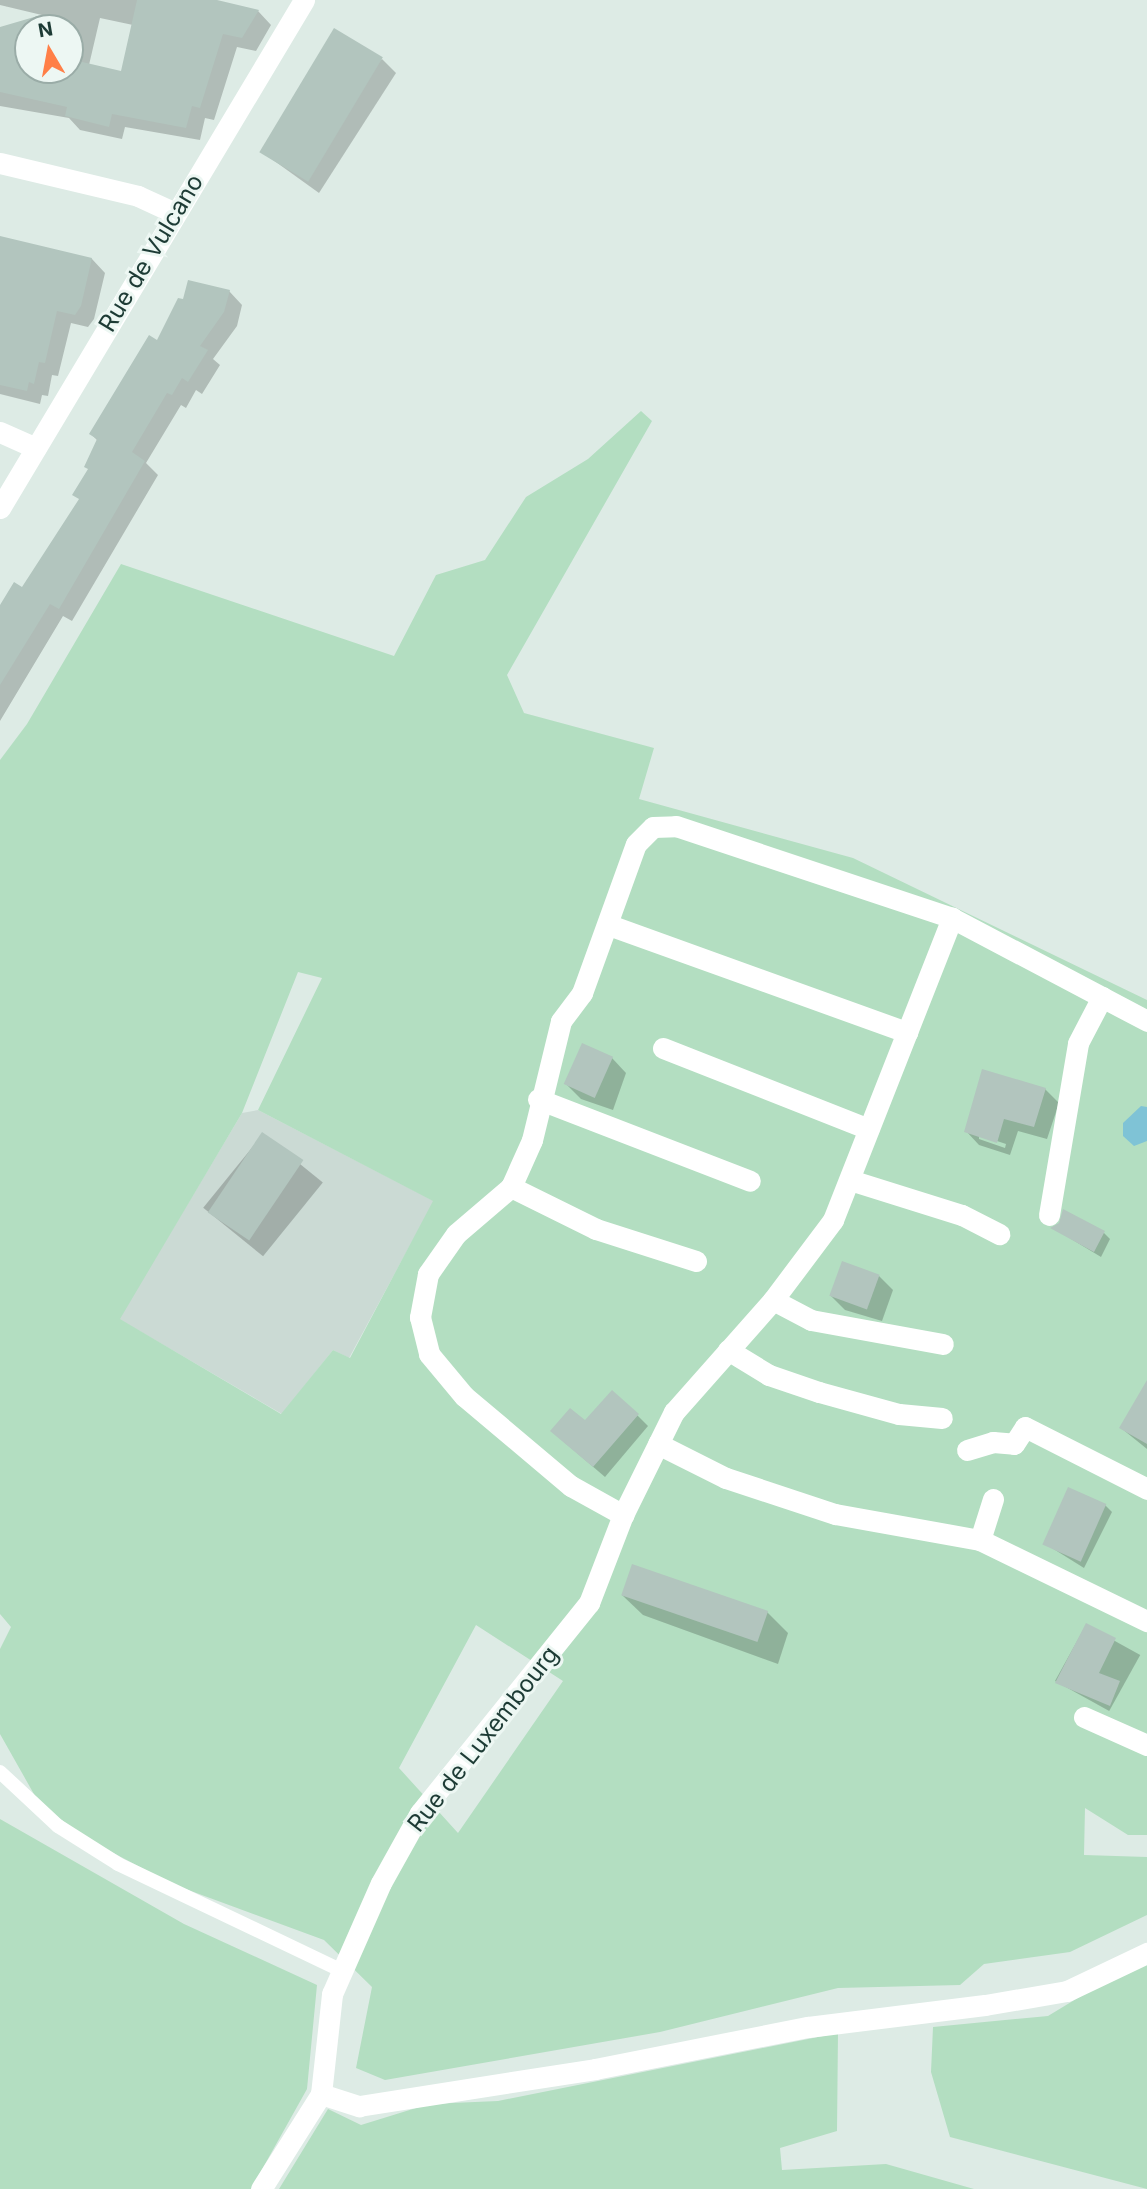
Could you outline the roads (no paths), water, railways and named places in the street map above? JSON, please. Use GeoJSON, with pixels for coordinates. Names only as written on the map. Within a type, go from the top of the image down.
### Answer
{"type":"FeatureCollection","features":[{"type":"Feature","properties":{"kind":"street","name":"Rue de Vulcano"},"geometry":{"type":"LineString","coordinates":[[0,508],[304,0]]}},
{"type":"Feature","properties":{"kind":"street"},"geometry":{"type":"LineString","coordinates":[[0,163],[138,196],[175,213]]}},
{"type":"Feature","properties":{"kind":"street"},"geometry":{"type":"LineString","coordinates":[[0,432],[36,448]]}},
{"type":"Feature","properties":{"kind":"street"},"geometry":{"type":"LineString","coordinates":[[623,1515],[571,1486],[464,1396],[429,1354],[420,1317],[428,1274],[456,1234],[511,1187],[532,1140],[538,1099],[561,1021],[582,993],[609,925],[636,844],[653,827],[676,826],[952,918],[1147,1021]]}},
{"type":"Feature","properties":{"kind":"street","name":"Rue de Luxembourg"},"geometry":{"type":"LineString","coordinates":[[261,2189],[320,2094],[331,1994],[381,1883],[420,1813],[589,1603],[623,1515],[674,1412],[773,1300],[833,1220],[952,918]]}},
{"type":"Feature","properties":{"kind":"street"},"geometry":{"type":"LineString","coordinates":[[609,925],[907,1032]]}},
{"type":"Feature","properties":{"kind":"street"},"geometry":{"type":"LineString","coordinates":[[1049,1215],[1078,1042],[1102,997]]}},
{"type":"Feature","properties":{"kind":"street"},"geometry":{"type":"LineString","coordinates":[[663,1048],[869,1129]]}},
{"type":"Feature","properties":{"kind":"street"},"geometry":{"type":"LineString","coordinates":[[538,1099],[750,1181]]}},
{"type":"Feature","properties":{"kind":"street"},"geometry":{"type":"LineString","coordinates":[[850,1180],[962,1215],[999,1234]]}},
{"type":"Feature","properties":{"kind":"street"},"geometry":{"type":"LineString","coordinates":[[511,1187],[596,1229],[696,1261]]}},
{"type":"Feature","properties":{"kind":"street"},"geometry":{"type":"LineString","coordinates":[[773,1300],[811,1320],[943,1343]]}},
{"type":"Feature","properties":{"kind":"street"},"geometry":{"type":"LineString","coordinates":[[728,1350],[769,1375],[819,1392],[899,1414],[942,1418]]}},
{"type":"Feature","properties":{"kind":"street"},"geometry":{"type":"LineString","coordinates":[[967,1450],[993,1442],[1014,1444],[1025,1427],[1147,1489]]}},
{"type":"Feature","properties":{"kind":"street"},"geometry":{"type":"LineString","coordinates":[[658,1444],[726,1478],[835,1514],[980,1540],[1147,1621]]}},
{"type":"Feature","properties":{"kind":"street"},"geometry":{"type":"LineString","coordinates":[[980,1540],[993,1499]]}},
{"type":"Feature","properties":{"kind":"street"},"geometry":{"type":"LineString","coordinates":[[1084,1717],[1147,1745]]}},
{"type":"Feature","properties":{"kind":"street"},"geometry":{"type":"LineString","coordinates":[[320,2094],[359,2106],[595,2069],[808,2027],[985,2005],[1068,1991],[1147,1953]]}},
{"type":"Feature","properties":{"kind":"lane"},"geometry":{"type":"LineString","coordinates":[[0,1772],[22,1797],[58,1826],[118,1864],[342,1971]]}},
{"type":"Feature","properties":{"kind":"water"},"geometry":{"type":"Polygon","coordinates":[[[1141,1106],[1147,1107],[1147,1141],[1134,1146],[1123,1136],[1123,1123],[1141,1106]]]}}]}
